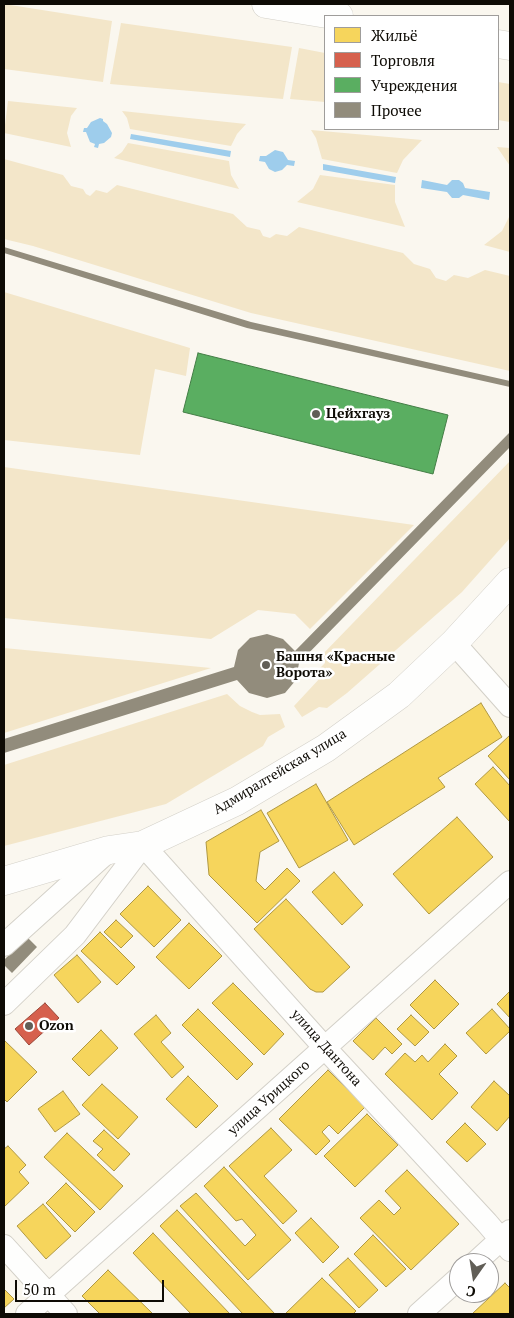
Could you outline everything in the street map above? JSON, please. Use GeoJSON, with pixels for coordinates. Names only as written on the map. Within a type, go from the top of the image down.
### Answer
{"type":"FeatureCollection","features":[{"type":"Feature","properties":{"kind":"main road"},"geometry":{"type":"LineString","coordinates":[[266,4],[333,15]]}},
{"type":"Feature","properties":{"kind":"main road","name":"Адмиралтейская улица"},"geometry":{"type":"LineString","coordinates":[[4,881],[109,850],[143,845],[237,801],[326,748],[399,695],[454,643],[510,582]]}},
{"type":"Feature","properties":{"kind":"street"},"geometry":{"type":"LineString","coordinates":[[454,643],[510,706]]}},
{"type":"Feature","properties":{"kind":"street"},"geometry":{"type":"LineString","coordinates":[[4,1004],[75,935],[143,845]]}},
{"type":"Feature","properties":{"kind":"street","name":"улица Дантона"},"geometry":{"type":"LineString","coordinates":[[143,845],[325,1048],[487,1223],[507,1240]]}},
{"type":"Feature","properties":{"kind":"street"},"geometry":{"type":"LineString","coordinates":[[4,944],[109,850]]}},
{"type":"Feature","properties":{"kind":"street","name":"улица Урицкого"},"geometry":{"type":"LineString","coordinates":[[27,1314],[510,882]]}},
{"type":"Feature","properties":{"kind":"street"},"geometry":{"type":"LineString","coordinates":[[489,1253],[507,1240]]}},
{"type":"Feature","properties":{"kind":"street"},"geometry":{"type":"LineString","coordinates":[[4,1246],[66,1314]]}},
{"type":"Feature","properties":{"kind":"street"},"geometry":{"type":"LineString","coordinates":[[419,1314],[449,1287]]}},
{"type":"Feature","properties":{"kind":"shaded area"},"geometry":{"type":"Polygon","coordinates":[[[4,4],[112,21],[103,82],[4,69],[4,4]]]}},
{"type":"Feature","properties":{"kind":"shaded area"},"geometry":{"type":"Polygon","coordinates":[[[121,23],[292,47],[283,99],[110,84],[121,23]]]}},
{"type":"Feature","properties":{"kind":"shaded area"},"geometry":{"type":"Polygon","coordinates":[[[299,48],[324,53],[324,102],[290,99],[299,48]]]}},
{"type":"Feature","properties":{"kind":"shaded area"},"geometry":{"type":"Polygon","coordinates":[[[499,82],[510,84],[510,122],[499,120],[499,82]]]}},
{"type":"Feature","properties":{"kind":"shaded area"},"geometry":{"type":"Polygon","coordinates":[[[8,101],[77,108],[71,116],[67,133],[71,147],[4,133],[8,101]]]}},
{"type":"Feature","properties":{"kind":"shaded area"},"geometry":{"type":"Polygon","coordinates":[[[122,111],[246,124],[237,134],[231,146],[130,129],[127,118],[122,111]]]}},
{"type":"Feature","properties":{"kind":"shaded area"},"geometry":{"type":"Polygon","coordinates":[[[311,130],[422,140],[403,160],[397,173],[322,159],[316,138],[311,130]]]}},
{"type":"Feature","properties":{"kind":"shaded area"},"geometry":{"type":"Polygon","coordinates":[[[128,143],[229,161],[231,175],[239,189],[114,158],[122,152],[128,143]]]}},
{"type":"Feature","properties":{"kind":"shaded area"},"geometry":{"type":"Polygon","coordinates":[[[497,147],[510,148],[510,166],[497,147]]]}},
{"type":"Feature","properties":{"kind":"shaded area"},"geometry":{"type":"Polygon","coordinates":[[[4,159],[63,175],[71,186],[83,189],[90,196],[96,190],[107,193],[117,185],[233,214],[247,227],[260,230],[263,236],[270,238],[276,234],[287,236],[299,227],[403,253],[414,264],[430,269],[436,278],[446,281],[454,275],[468,278],[485,270],[510,276],[510,371],[251,313],[33,246],[4,239],[4,159]]]}},
{"type":"Feature","properties":{"kind":"shaded area"},"geometry":{"type":"Polygon","coordinates":[[[320,175],[395,185],[395,202],[405,227],[297,202],[313,189],[320,175]]]}},
{"type":"Feature","properties":{"kind":"shaded area"},"geometry":{"type":"Polygon","coordinates":[[[510,215],[510,252],[484,245],[502,231],[510,215]]]}},
{"type":"Feature","properties":{"kind":"shaded area"},"geometry":{"type":"Polygon","coordinates":[[[4,292],[190,348],[186,376],[155,369],[140,455],[4,440],[4,292]]]}},
{"type":"Feature","properties":{"kind":"shaded area"},"geometry":{"type":"Polygon","coordinates":[[[510,461],[510,538],[462,592],[347,693],[327,708],[319,707],[302,717],[294,706],[321,677],[318,670],[325,663],[320,657],[510,461]]]}},
{"type":"Feature","properties":{"kind":"shaded area"},"geometry":{"type":"Polygon","coordinates":[[[4,467],[414,525],[310,629],[295,614],[258,610],[211,639],[4,618],[4,467]]]}},
{"type":"Feature","properties":{"kind":"shaded area"},"geometry":{"type":"Polygon","coordinates":[[[4,648],[211,668],[4,733],[4,648]]]}},
{"type":"Feature","properties":{"kind":"shaded area"},"geometry":{"type":"Polygon","coordinates":[[[227,694],[240,706],[252,712],[260,715],[280,714],[285,727],[268,737],[263,746],[166,804],[4,846],[4,765],[227,694]]]}},
{"type":"Feature","properties":{"kind":"water"},"geometry":{"type":"Polygon","coordinates":[[[100,118],[107,124],[112,133],[111,137],[104,143],[99,144],[98,148],[94,147],[95,144],[90,142],[86,132],[83,132],[84,128],[87,128],[91,122],[100,118]]]}},
{"type":"Feature","properties":{"kind":"water"},"geometry":{"type":"Polygon","coordinates":[[[131,134],[231,151],[230,157],[130,139],[131,134]]]}},
{"type":"Feature","properties":{"kind":"water"},"geometry":{"type":"Polygon","coordinates":[[[275,150],[283,152],[288,160],[295,161],[294,166],[287,165],[282,170],[275,172],[269,169],[265,162],[259,161],[260,156],[266,156],[275,150]]]}},
{"type":"Feature","properties":{"kind":"water"},"geometry":{"type":"Polygon","coordinates":[[[323,164],[396,177],[395,183],[323,170],[323,164]]]}},
{"type":"Feature","properties":{"kind":"water"},"geometry":{"type":"Polygon","coordinates":[[[422,180],[447,185],[452,180],[459,180],[465,188],[490,192],[489,200],[463,195],[459,198],[452,198],[447,192],[421,188],[422,180]]]}},
{"type":"Feature","properties":{"kind":"building: Жильё"},"geometry":{"type":"Polygon","coordinates":[[[481,703],[502,737],[438,778],[445,787],[354,845],[327,802],[481,703]]]}},
{"type":"Feature","properties":{"kind":"building: Жильё"},"geometry":{"type":"Polygon","coordinates":[[[510,735],[510,780],[488,756],[510,735]]]}},
{"type":"Feature","properties":{"kind":"building: Жильё"},"geometry":{"type":"Polygon","coordinates":[[[493,767],[510,786],[510,822],[475,784],[493,767]]]}},
{"type":"Feature","properties":{"kind":"building: Жильё"},"geometry":{"type":"Polygon","coordinates":[[[316,784],[348,840],[299,868],[267,813],[316,784]]]}},
{"type":"Feature","properties":{"kind":"building: Жильё"},"geometry":{"type":"Polygon","coordinates":[[[261,810],[279,841],[260,852],[256,881],[265,890],[287,868],[300,881],[257,923],[209,875],[206,842],[261,810]]]}},
{"type":"Feature","properties":{"kind":"building: Жильё"},"geometry":{"type":"Polygon","coordinates":[[[457,817],[493,857],[429,914],[393,874],[457,817]]]}},
{"type":"Feature","properties":{"kind":"building: Жильё"},"geometry":{"type":"Polygon","coordinates":[[[334,872],[363,905],[342,925],[312,892],[334,872]]]}},
{"type":"Feature","properties":{"kind":"building: Жильё"},"geometry":{"type":"Polygon","coordinates":[[[148,886],[181,920],[154,947],[120,914],[148,886]]]}},
{"type":"Feature","properties":{"kind":"building: Жильё"},"geometry":{"type":"Polygon","coordinates":[[[286,899],[350,967],[323,992],[316,992],[310,989],[254,929],[286,899]]]}},
{"type":"Feature","properties":{"kind":"building: Жильё"},"geometry":{"type":"Polygon","coordinates":[[[116,920],[133,936],[121,948],[104,932],[116,920]]]}},
{"type":"Feature","properties":{"kind":"building: Жильё"},"geometry":{"type":"Polygon","coordinates":[[[189,923],[222,956],[189,989],[156,957],[189,923]]]}},
{"type":"Feature","properties":{"kind":"building: Жильё"},"geometry":{"type":"Polygon","coordinates":[[[100,932],[135,967],[117,985],[81,951],[100,932]]]}},
{"type":"Feature","properties":{"kind":"building: Жильё"},"geometry":{"type":"Polygon","coordinates":[[[77,955],[101,982],[78,1003],[54,975],[77,955]]]}},
{"type":"Feature","properties":{"kind":"building: Жильё"},"geometry":{"type":"Polygon","coordinates":[[[435,980],[459,1004],[434,1029],[410,1005],[435,980]]]}},
{"type":"Feature","properties":{"kind":"building: Жильё"},"geometry":{"type":"Polygon","coordinates":[[[233,983],[284,1034],[264,1055],[212,1003],[233,983]]]}},
{"type":"Feature","properties":{"kind":"building: Жильё"},"geometry":{"type":"Polygon","coordinates":[[[510,991],[510,1018],[497,1004],[510,991]]]}},
{"type":"Feature","properties":{"kind":"building: Жильё"},"geometry":{"type":"Polygon","coordinates":[[[198,1009],[253,1064],[237,1080],[182,1025],[198,1009]]]}},
{"type":"Feature","properties":{"kind":"building: Жильё"},"geometry":{"type":"Polygon","coordinates":[[[492,1009],[510,1031],[486,1054],[466,1033],[492,1009]]]}},
{"type":"Feature","properties":{"kind":"building: Жильё"},"geometry":{"type":"Polygon","coordinates":[[[156,1015],[171,1033],[161,1042],[184,1067],[172,1078],[134,1034],[156,1015]]]}},
{"type":"Feature","properties":{"kind":"building: Жильё"},"geometry":{"type":"Polygon","coordinates":[[[411,1015],[429,1032],[415,1046],[397,1029],[411,1015]]]}},
{"type":"Feature","properties":{"kind":"building: Жильё"},"geometry":{"type":"Polygon","coordinates":[[[376,1018],[402,1044],[392,1054],[385,1047],[373,1060],[353,1041],[376,1018]]]}},
{"type":"Feature","properties":{"kind":"building: Жильё"},"geometry":{"type":"Polygon","coordinates":[[[101,1030],[118,1048],[89,1076],[72,1059],[101,1030]]]}},
{"type":"Feature","properties":{"kind":"building: Жильё"},"geometry":{"type":"Polygon","coordinates":[[[4,1040],[37,1072],[7,1102],[4,1099],[4,1040]]]}},
{"type":"Feature","properties":{"kind":"building: Жильё"},"geometry":{"type":"Polygon","coordinates":[[[445,1044],[457,1056],[439,1074],[458,1093],[432,1120],[385,1074],[405,1053],[415,1062],[422,1055],[428,1062],[445,1044]]]}},
{"type":"Feature","properties":{"kind":"building: Жильё"},"geometry":{"type":"Polygon","coordinates":[[[328,1070],[365,1107],[338,1134],[329,1125],[322,1132],[330,1141],[316,1155],[279,1119],[328,1070]]]}},
{"type":"Feature","properties":{"kind":"building: Жильё"},"geometry":{"type":"Polygon","coordinates":[[[188,1076],[218,1106],[196,1128],[166,1099],[188,1076]]]}},
{"type":"Feature","properties":{"kind":"building: Жильё"},"geometry":{"type":"Polygon","coordinates":[[[494,1081],[510,1096],[510,1116],[497,1131],[471,1107],[494,1081]]]}},
{"type":"Feature","properties":{"kind":"building: Жильё"},"geometry":{"type":"Polygon","coordinates":[[[102,1084],[138,1117],[118,1139],[82,1105],[102,1084]]]}},
{"type":"Feature","properties":{"kind":"building: Жильё"},"geometry":{"type":"Polygon","coordinates":[[[63,1091],[80,1114],[55,1132],[38,1109],[63,1091]]]}},
{"type":"Feature","properties":{"kind":"building: Жильё"},"geometry":{"type":"Polygon","coordinates":[[[367,1114],[398,1145],[355,1187],[324,1156],[367,1114]]]}},
{"type":"Feature","properties":{"kind":"building: Жильё"},"geometry":{"type":"Polygon","coordinates":[[[465,1123],[486,1144],[467,1162],[446,1142],[465,1123]]]}},
{"type":"Feature","properties":{"kind":"building: Жильё"},"geometry":{"type":"Polygon","coordinates":[[[271,1128],[292,1150],[264,1176],[297,1211],[283,1224],[229,1166],[271,1128]]]}},
{"type":"Feature","properties":{"kind":"building: Жильё"},"geometry":{"type":"Polygon","coordinates":[[[104,1130],[130,1154],[114,1171],[97,1155],[103,1149],[93,1141],[104,1130]]]}},
{"type":"Feature","properties":{"kind":"building: Жильё"},"geometry":{"type":"Polygon","coordinates":[[[67,1133],[123,1186],[100,1210],[44,1157],[67,1133]]]}},
{"type":"Feature","properties":{"kind":"building: Жильё"},"geometry":{"type":"Polygon","coordinates":[[[8,1146],[26,1165],[19,1172],[29,1183],[4,1207],[4,1149],[8,1146]]]}},
{"type":"Feature","properties":{"kind":"building: Жильё"},"geometry":{"type":"Polygon","coordinates":[[[224,1167],[291,1240],[248,1280],[180,1206],[196,1193],[245,1246],[256,1235],[242,1219],[236,1221],[204,1186],[224,1167]]]}},
{"type":"Feature","properties":{"kind":"building: Жильё"},"geometry":{"type":"Polygon","coordinates":[[[407,1170],[459,1224],[411,1270],[360,1218],[379,1200],[394,1215],[401,1208],[385,1191],[407,1170]]]}},
{"type":"Feature","properties":{"kind":"building: Жильё"},"geometry":{"type":"Polygon","coordinates":[[[66,1183],[95,1212],[75,1232],[46,1203],[66,1183]]]}},
{"type":"Feature","properties":{"kind":"building: Жильё"},"geometry":{"type":"Polygon","coordinates":[[[43,1204],[71,1236],[46,1259],[17,1226],[43,1204]]]}},
{"type":"Feature","properties":{"kind":"building: Жильё"},"geometry":{"type":"Polygon","coordinates":[[[177,1210],[275,1314],[243,1314],[160,1226],[177,1210]]]}},
{"type":"Feature","properties":{"kind":"building: Жильё"},"geometry":{"type":"Polygon","coordinates":[[[311,1218],[339,1247],[323,1263],[295,1233],[311,1218]]]}},
{"type":"Feature","properties":{"kind":"building: Жильё"},"geometry":{"type":"Polygon","coordinates":[[[153,1233],[230,1314],[191,1314],[133,1253],[153,1233]]]}},
{"type":"Feature","properties":{"kind":"building: Жильё"},"geometry":{"type":"Polygon","coordinates":[[[373,1235],[406,1269],[386,1287],[354,1254],[373,1235]]]}},
{"type":"Feature","properties":{"kind":"building: Жильё"},"geometry":{"type":"Polygon","coordinates":[[[348,1258],[378,1290],[359,1308],[329,1275],[348,1258]]]}},
{"type":"Feature","properties":{"kind":"building: Жильё"},"geometry":{"type":"Polygon","coordinates":[[[108,1270],[153,1314],[100,1314],[82,1296],[108,1270]]]}},
{"type":"Feature","properties":{"kind":"building: Жильё"},"geometry":{"type":"Polygon","coordinates":[[[322,1278],[356,1311],[353,1314],[285,1314],[322,1278]]]}},
{"type":"Feature","properties":{"kind":"building: Жильё"},"geometry":{"type":"Polygon","coordinates":[[[505,1283],[510,1288],[510,1314],[472,1314],[484,1303],[499,1303],[499,1289],[505,1283]]]}},
{"type":"Feature","properties":{"kind":"building: Жильё"},"geometry":{"type":"Polygon","coordinates":[[[4,1289],[14,1299],[4,1308],[4,1289]]]}},
{"type":"Feature","properties":{"kind":"building: Торговля"},"geometry":{"type":"Polygon","coordinates":[[[45,1003],[59,1018],[29,1045],[15,1029],[45,1003]]]}},
{"type":"Feature","properties":{"kind":"building: Учреждения","name":"Цейхгауз"},"geometry":{"type":"Polygon","coordinates":[[[198,353],[448,415],[433,474],[183,412],[198,353]]]}},
{"type":"Feature","properties":{"kind":"building: Прочее"},"geometry":{"type":"Polygon","coordinates":[[[4,247],[251,322],[510,381],[510,387],[247,328],[4,253],[4,247]]]}},
{"type":"Feature","properties":{"kind":"building: Прочее"},"geometry":{"type":"Polygon","coordinates":[[[510,432],[510,447],[299,663],[296,680],[285,693],[267,698],[249,693],[237,680],[4,753],[4,739],[234,667],[238,650],[250,638],[267,634],[283,639],[295,651],[510,432]]]}},
{"type":"Feature","properties":{"kind":"building: Прочее"},"geometry":{"type":"Polygon","coordinates":[[[27,937],[37,947],[12,973],[4,965],[4,960],[27,937]]]}},
{"type":"Feature","properties":{"kind":"place","name":"Цейхгауз"},"geometry":{"type":"Point","coordinates":[316,414]}},
{"type":"Feature","properties":{"kind":"place","name":"Башня «Красные Ворота»"},"geometry":{"type":"Point","coordinates":[266,665]}},
{"type":"Feature","properties":{"kind":"place","name":"Ozon"},"geometry":{"type":"Point","coordinates":[29,1026]}}]}
